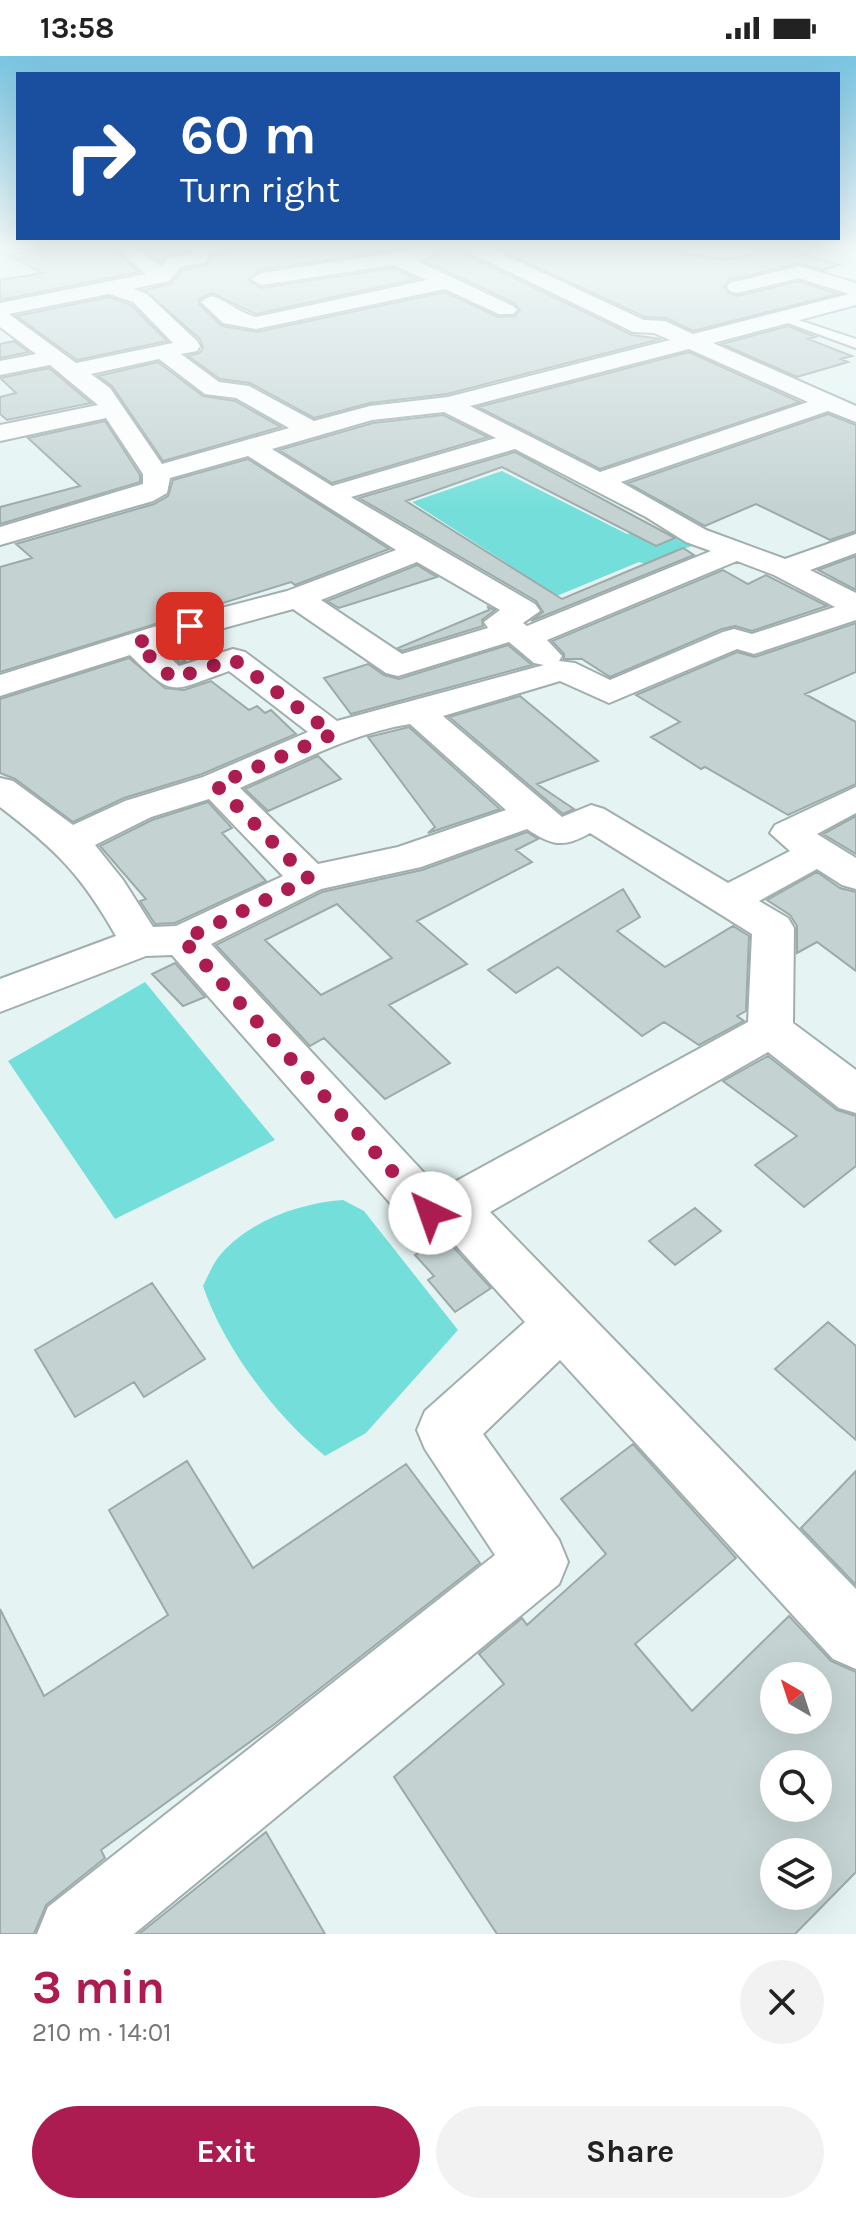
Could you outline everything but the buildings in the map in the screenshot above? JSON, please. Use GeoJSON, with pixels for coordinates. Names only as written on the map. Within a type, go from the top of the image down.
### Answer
{"type":"FeatureCollection","features":[{"type":"Feature","properties":{"kind":"street"},"geometry":{"type":"LineString","coordinates":[[0,536],[143,495],[157,487],[156,474],[102,393],[20,334]]}},
{"type":"Feature","properties":{"kind":"street"},"geometry":{"type":"LineString","coordinates":[[0,368],[62,365],[189,346],[177,334]]}},
{"type":"Feature","properties":{"kind":"street"},"geometry":{"type":"LineString","coordinates":[[673,334],[856,415]]}},
{"type":"Feature","properties":{"kind":"street"},"geometry":{"type":"LineString","coordinates":[[156,474],[370,413],[448,404],[712,334]]}},
{"type":"Feature","properties":{"kind":"street"},"geometry":{"type":"LineString","coordinates":[[164,352],[213,389],[241,391],[311,430]]}},
{"type":"Feature","properties":{"kind":"street"},"geometry":{"type":"LineString","coordinates":[[599,481],[829,403]]}},
{"type":"Feature","properties":{"kind":"street"},"geometry":{"type":"LineString","coordinates":[[448,404],[599,481],[696,536],[785,569],[856,608]]}},
{"type":"Feature","properties":{"kind":"street"},"geometry":{"type":"LineString","coordinates":[[0,433],[112,409]]}},
{"type":"Feature","properties":{"kind":"street"},"geometry":{"type":"LineString","coordinates":[[329,495],[518,440]]}},
{"type":"Feature","properties":{"kind":"street"},"geometry":{"type":"LineString","coordinates":[[251,447],[419,551],[524,611],[500,622],[563,670],[609,693],[734,639],[754,644],[856,608]]}},
{"type":"Feature","properties":{"kind":"street"},"geometry":{"type":"LineString","coordinates":[[785,569],[856,543]]}},
{"type":"Feature","properties":{"kind":"street"},"geometry":{"type":"LineString","coordinates":[[0,686],[136,643],[298,598],[419,551]]}},
{"type":"Feature","properties":{"kind":"street"},"geometry":{"type":"LineString","coordinates":[[298,598],[398,666],[519,634],[735,552]]}},
{"type":"Feature","properties":{"kind":"street"},"geometry":{"type":"LineString","coordinates":[[136,643],[173,679],[233,659],[333,734]]}},
{"type":"Feature","properties":{"kind":"street"},"geometry":{"type":"LineString","coordinates":[[69,842],[138,809],[216,785],[333,734],[378,718],[418,712],[563,670]]}},
{"type":"Feature","properties":{"kind":"street"},"geometry":{"type":"LineString","coordinates":[[418,712],[532,814],[560,834],[591,817],[773,928],[770,1030]]}},
{"type":"Feature","properties":{"kind":"street"},"geometry":{"type":"LineString","coordinates":[[216,785],[309,879]]}},
{"type":"Feature","properties":{"kind":"street"},"geometry":{"type":"LineString","coordinates":[[0,789],[69,842],[430,1213],[453,1208],[770,1030]]}},
{"type":"Feature","properties":{"kind":"street"},"geometry":{"type":"LineString","coordinates":[[856,798],[789,833],[856,876]]}},
{"type":"Feature","properties":{"kind":"street"},"geometry":{"type":"LineString","coordinates":[[0,996],[162,941],[309,879],[407,858],[532,814]]}},
{"type":"Feature","properties":{"kind":"street"},"geometry":{"type":"LineString","coordinates":[[728,900],[818,852]]}},
{"type":"Feature","properties":{"kind":"street"},"geometry":{"type":"LineString","coordinates":[[770,1030],[856,1095]]}},
{"type":"Feature","properties":{"kind":"street"},"geometry":{"type":"LineString","coordinates":[[453,1208],[856,1636]]}},
{"type":"Feature","properties":{"kind":"street"},"geometry":{"type":"LineString","coordinates":[[75,1934],[537,1562],[446,1430],[562,1323]]}},
{"type":"Feature","properties":{"kind":"lane"},"geometry":{"type":"LineString","coordinates":[[828,334],[856,344]]}},
{"type":"Feature","properties":{"kind":"water"},"geometry":{"type":"Polygon","coordinates":[[[502,471],[627,534],[639,531],[653,538],[670,533],[692,546],[645,564],[639,562],[547,600],[495,570],[508,564],[412,502],[502,471]]]}},
{"type":"Feature","properties":{"kind":"water"},"geometry":{"type":"Polygon","coordinates":[[[145,982],[275,1140],[115,1219],[8,1061],[145,982]]]}},
{"type":"Feature","properties":{"kind":"water"},"geometry":{"type":"Polygon","coordinates":[[[343,1200],[364,1211],[458,1330],[366,1433],[325,1456],[288,1421],[253,1379],[224,1332],[203,1286],[218,1258],[233,1242],[261,1223],[293,1209],[343,1200]]]}},
{"type":"Feature","properties":{"kind":"route"},"geometry":{"type":"LineString","coordinates":[[190,626],[136,643],[173,679],[233,659],[333,734],[216,785],[309,879],[280,890],[183,940],[430,1213]]}}]}
